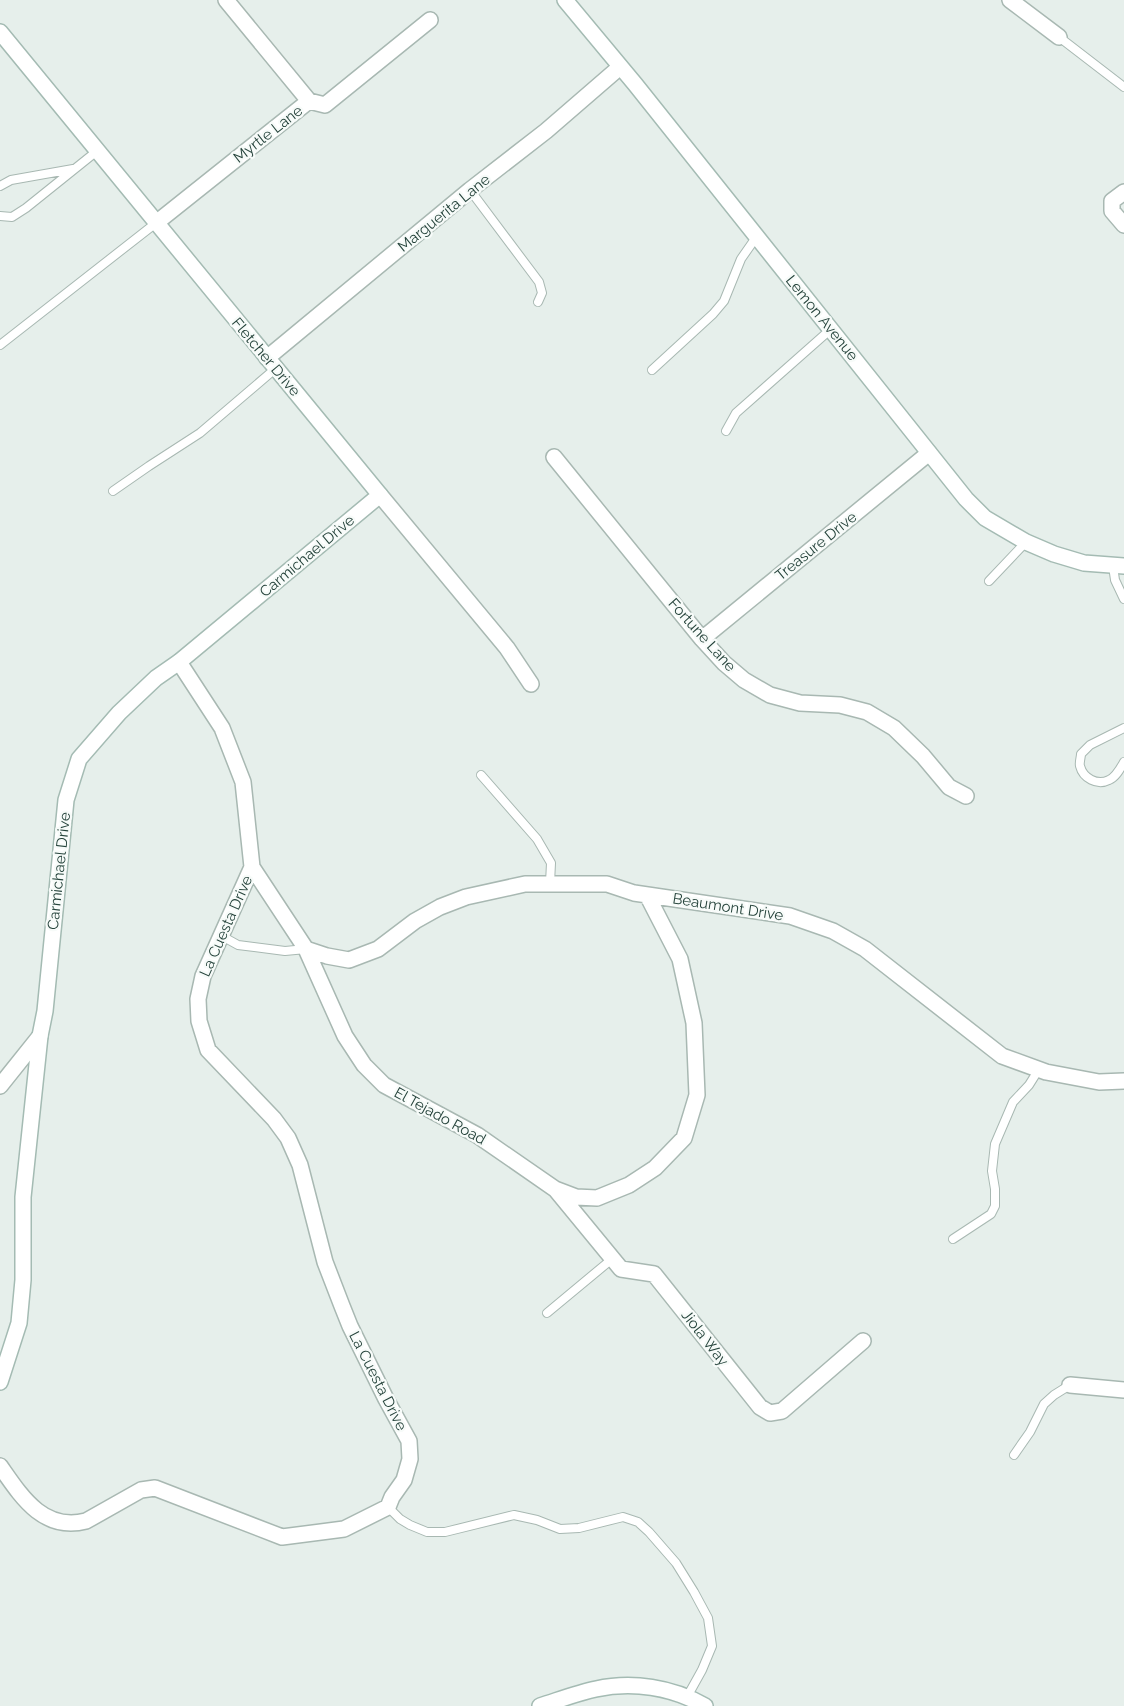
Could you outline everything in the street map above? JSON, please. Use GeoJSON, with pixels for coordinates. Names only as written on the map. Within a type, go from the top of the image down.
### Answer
{"type":"FeatureCollection","features":[{"type":"Feature","properties":{"kind":"street"},"geometry":{"type":"LineString","coordinates":[[226,0],[309,101]]}},
{"type":"Feature","properties":{"kind":"street","name":"Lemon Avenue"},"geometry":{"type":"LineString","coordinates":[[565,0],[757,236],[972,506],[985,518],[1026,542],[1054,554],[1084,563],[1119,566]]}},
{"type":"Feature","properties":{"kind":"street"},"geometry":{"type":"LineString","coordinates":[[1010,0],[1059,37]]}},
{"type":"Feature","properties":{"kind":"street","name":"Myrtle Lane"},"geometry":{"type":"LineString","coordinates":[[156,223],[309,101],[325,105],[430,20]]}},
{"type":"Feature","properties":{"kind":"street","name":"Fletcher Drive"},"geometry":{"type":"LineString","coordinates":[[0,32],[507,648],[531,684]]}},
{"type":"Feature","properties":{"kind":"street","name":"Marguerita Lane"},"geometry":{"type":"LineString","coordinates":[[271,363],[470,190],[546,130],[620,67]]}},
{"type":"Feature","properties":{"kind":"street"},"geometry":{"type":"LineString","coordinates":[[1124,192],[1112,201],[1112,211],[1124,225]]}},
{"type":"Feature","properties":{"kind":"street","name":"Treasure Drive"},"geometry":{"type":"LineString","coordinates":[[702,639],[929,453]]}},
{"type":"Feature","properties":{"kind":"street","name":"Fortune Lane"},"geometry":{"type":"LineString","coordinates":[[554,457],[702,639],[724,663],[744,680],[770,696],[800,703],[840,705],[867,712],[894,728],[923,756],[949,787],[966,796]]}},
{"type":"Feature","properties":{"kind":"street","name":"Carmichael Drive"},"geometry":{"type":"LineString","coordinates":[[0,1382],[19,1323],[23,1280],[23,1197],[40,1036],[45,1011],[66,800],[79,759],[119,713],[156,678],[179,662],[380,495]]}},
{"type":"Feature","properties":{"kind":"street","name":"El Tejado Road"},"geometry":{"type":"LineString","coordinates":[[179,662],[222,728],[243,782],[252,867],[306,949],[345,1036],[364,1066],[384,1085],[477,1135],[555,1189],[576,1197],[597,1198],[630,1185],[655,1168],[684,1138],[697,1095],[694,1023],[680,959],[647,895]]}},
{"type":"Feature","properties":{"kind":"street","name":"La Cuesta Drive"},"geometry":{"type":"LineString","coordinates":[[252,867],[220,935],[200,987],[198,1011],[202,1031],[208,1050],[274,1119],[295,1151],[325,1262],[342,1306],[382,1391],[410,1440],[408,1470],[388,1506]]}},
{"type":"Feature","properties":{"kind":"street","name":"Beaumont Drive"},"geometry":{"type":"LineString","coordinates":[[306,949],[327,956],[349,960],[378,949],[416,921],[440,907],[466,897],[526,884],[607,884],[634,893],[790,916],[833,931],[865,949],[1002,1056],[1039,1069],[1099,1082],[1124,1080]]}},
{"type":"Feature","properties":{"kind":"street"},"geometry":{"type":"LineString","coordinates":[[0,1086],[40,1036]]}},
{"type":"Feature","properties":{"kind":"street","name":"Jiola Way"},"geometry":{"type":"LineString","coordinates":[[555,1189],[621,1270],[654,1274],[760,1407],[770,1413],[782,1411],[863,1341]]}},
{"type":"Feature","properties":{"kind":"street"},"geometry":{"type":"LineString","coordinates":[[1070,1385],[1124,1390]]}},
{"type":"Feature","properties":{"kind":"street"},"geometry":{"type":"LineString","coordinates":[[0,1466],[20,1495],[38,1511],[52,1520],[69,1523],[86,1521],[141,1490],[155,1488],[282,1537],[344,1529],[388,1506]]}},
{"type":"Feature","properties":{"kind":"street"},"geometry":{"type":"LineString","coordinates":[[540,1706],[594,1689],[625,1685],[657,1688],[687,1697],[704,1706]]}},
{"type":"Feature","properties":{"kind":"lane"},"geometry":{"type":"LineString","coordinates":[[1059,37],[1124,87]]}},
{"type":"Feature","properties":{"kind":"lane"},"geometry":{"type":"LineString","coordinates":[[0,216],[12,216],[26,208],[97,151]]}},
{"type":"Feature","properties":{"kind":"lane"},"geometry":{"type":"LineString","coordinates":[[0,186],[11,180],[75,168]]}},
{"type":"Feature","properties":{"kind":"lane"},"geometry":{"type":"LineString","coordinates":[[470,190],[539,282],[542,292],[538,302]]}},
{"type":"Feature","properties":{"kind":"lane"},"geometry":{"type":"LineString","coordinates":[[0,345],[156,223]]}},
{"type":"Feature","properties":{"kind":"lane"},"geometry":{"type":"LineString","coordinates":[[652,370],[713,314],[724,301],[741,259],[757,236]]}},
{"type":"Feature","properties":{"kind":"lane"},"geometry":{"type":"LineString","coordinates":[[726,431],[736,413],[831,329]]}},
{"type":"Feature","properties":{"kind":"lane"},"geometry":{"type":"LineString","coordinates":[[113,491],[200,433],[271,363]]}},
{"type":"Feature","properties":{"kind":"lane"},"geometry":{"type":"LineString","coordinates":[[989,581],[1026,542]]}},
{"type":"Feature","properties":{"kind":"lane"},"geometry":{"type":"LineString","coordinates":[[1119,566],[1115,580],[1124,599]]}},
{"type":"Feature","properties":{"kind":"lane"},"geometry":{"type":"LineString","coordinates":[[1124,728],[1090,745],[1081,754],[1080,766],[1088,778],[1096,783],[1108,781],[1116,774],[1124,762]]}},
{"type":"Feature","properties":{"kind":"lane"},"geometry":{"type":"LineString","coordinates":[[481,775],[537,839],[551,862],[550,883]]}},
{"type":"Feature","properties":{"kind":"lane"},"geometry":{"type":"LineString","coordinates":[[220,935],[238,945],[285,951],[306,949]]}},
{"type":"Feature","properties":{"kind":"lane"},"geometry":{"type":"LineString","coordinates":[[953,1239],[990,1214],[995,1206],[996,1189],[992,1171],[995,1144],[1013,1102],[1029,1085],[1039,1069]]}},
{"type":"Feature","properties":{"kind":"lane"},"geometry":{"type":"LineString","coordinates":[[548,1314],[612,1259]]}},
{"type":"Feature","properties":{"kind":"lane"},"geometry":{"type":"LineString","coordinates":[[1014,1455],[1030,1432],[1044,1404],[1070,1385]]}},
{"type":"Feature","properties":{"kind":"lane"},"geometry":{"type":"LineString","coordinates":[[388,1506],[400,1519],[410,1526],[427,1532],[445,1532],[514,1515],[536,1520],[560,1529],[579,1528],[623,1517],[638,1522],[676,1563],[708,1618],[712,1646],[702,1670],[687,1697]]}}]}
